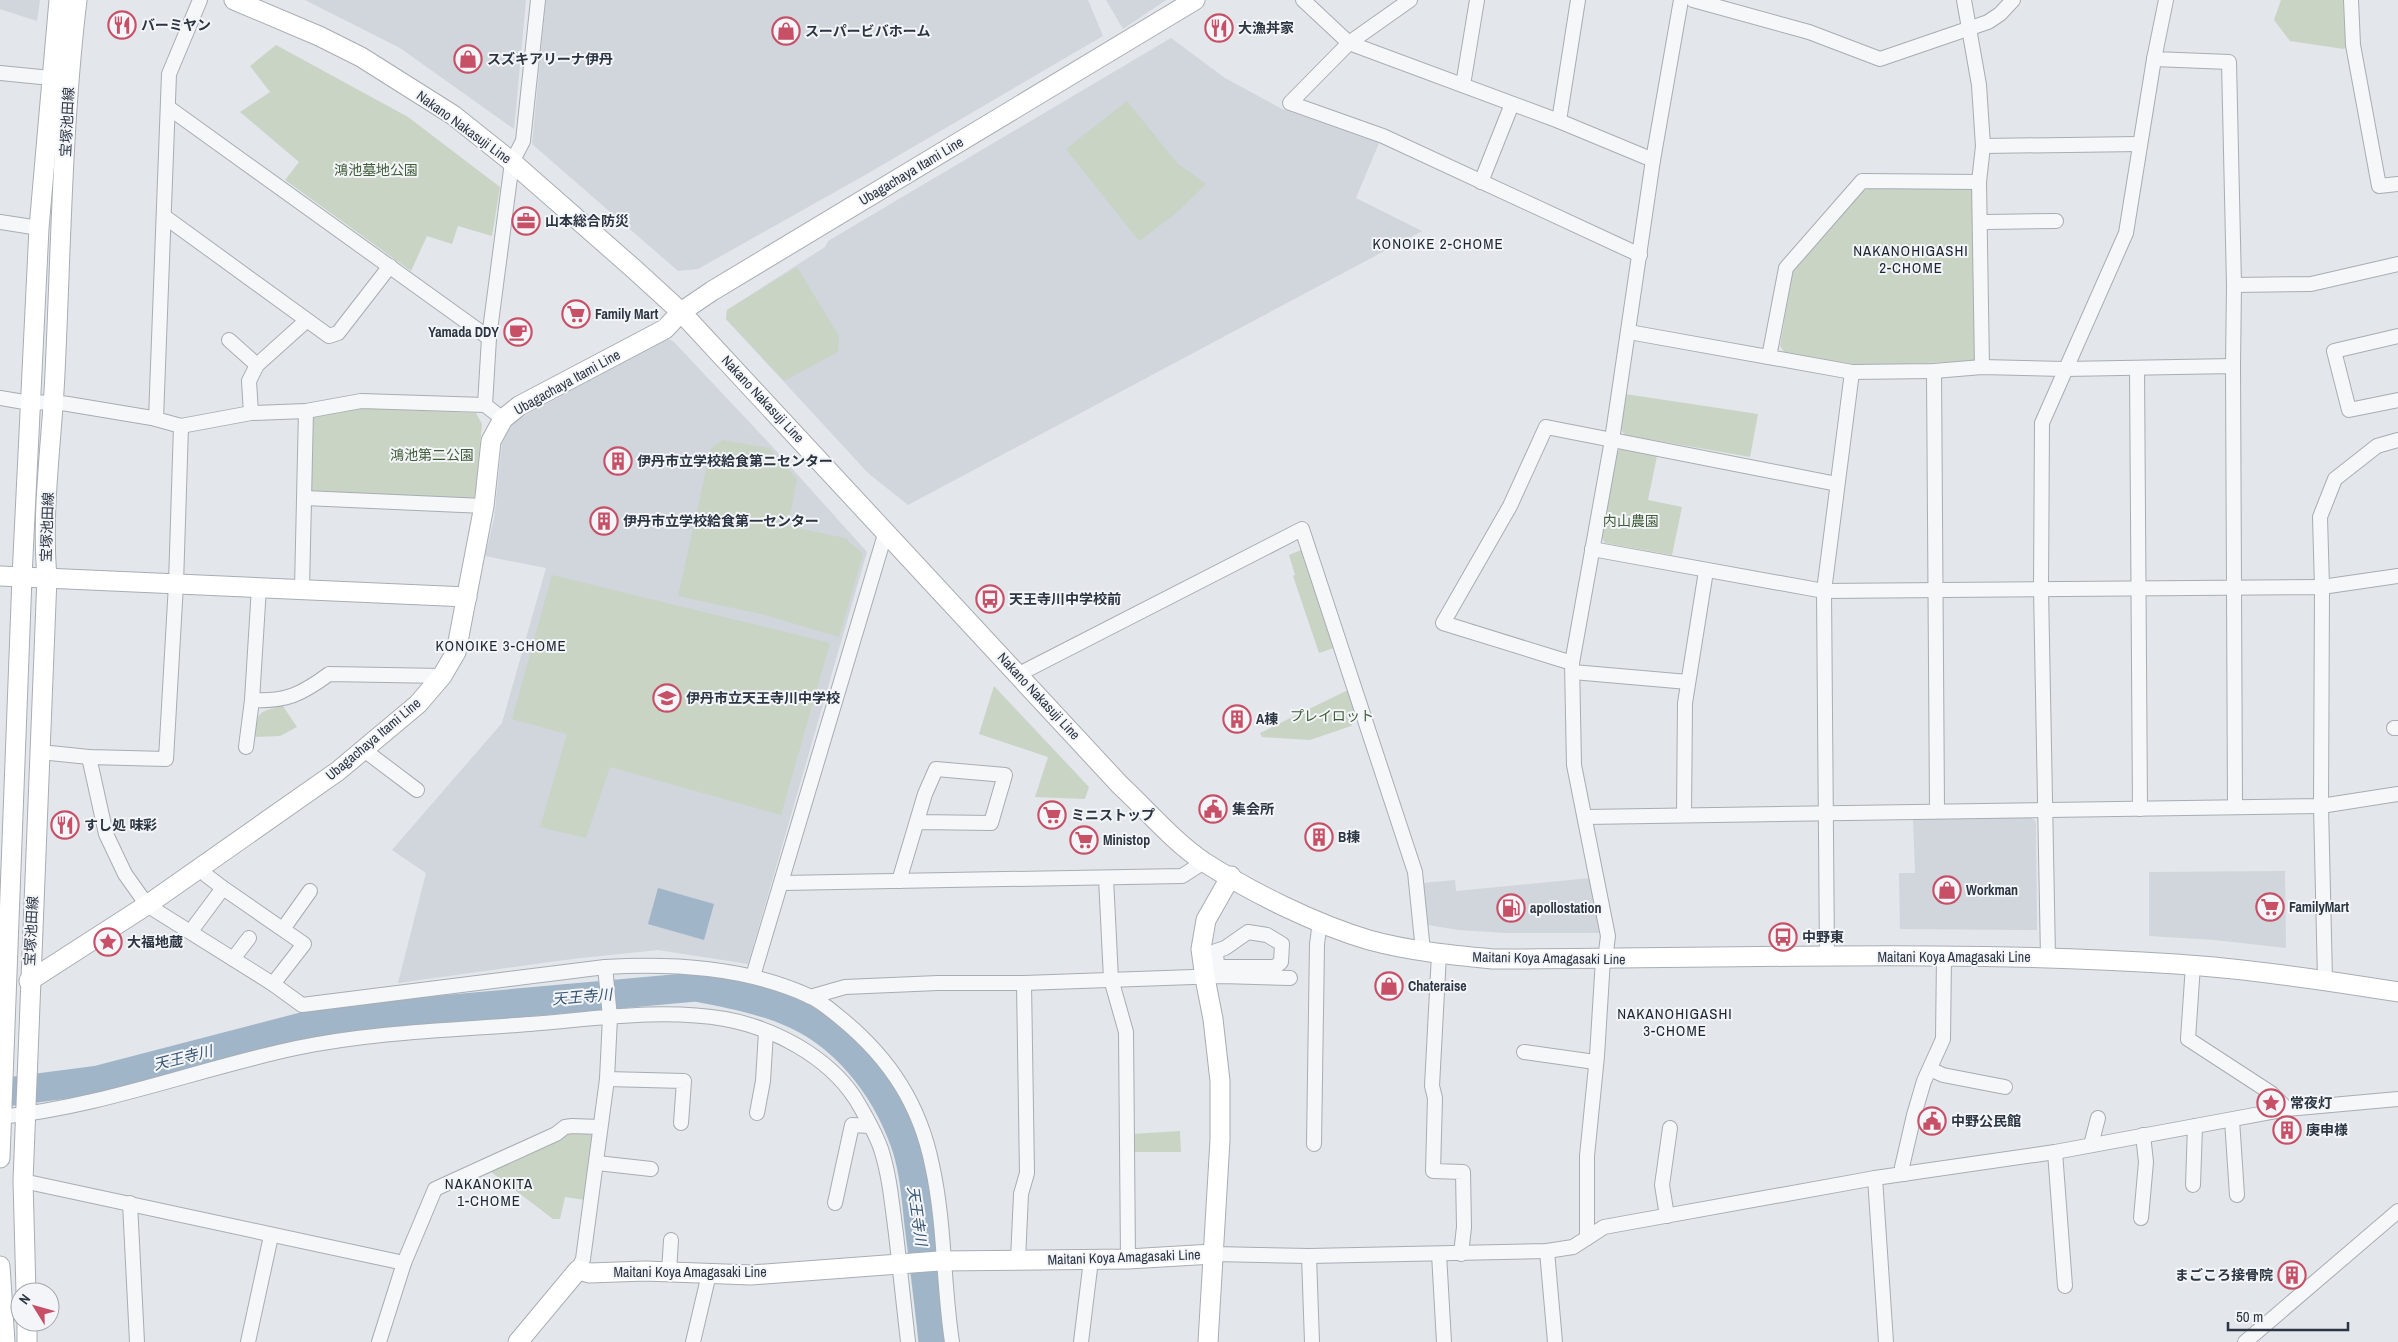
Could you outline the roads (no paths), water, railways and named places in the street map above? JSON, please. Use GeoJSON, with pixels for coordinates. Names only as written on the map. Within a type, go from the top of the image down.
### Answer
{"type":"FeatureCollection","features":[{"type":"Feature","properties":{"kind":"main road"},"geometry":{"type":"LineString","coordinates":[[0,1158],[5,878],[39,228],[59,0]]}},
{"type":"Feature","properties":{"kind":"main road","name":"宝塚池田線"},"geometry":{"type":"LineString","coordinates":[[26,1282],[23,1181],[29,981],[47,577],[44,547],[54,402],[70,63],[77,0]]}},
{"type":"Feature","properties":{"kind":"main road","name":"Nakano Nakasuji Line"},"geometry":{"type":"LineString","coordinates":[[234,0],[320,36],[361,57],[453,115],[512,162],[681,312],[1120,784],[1184,846],[1204,862],[1231,876]]}},
{"type":"Feature","properties":{"kind":"main road","name":"Ubagachaya Itami Line"},"geometry":{"type":"LineString","coordinates":[[29,981],[147,905],[338,771],[418,704],[442,676],[456,652],[484,506],[491,441],[503,419],[519,406],[665,329],[681,312],[801,237],[1195,0]]}},
{"type":"Feature","properties":{"kind":"main road"},"geometry":{"type":"LineString","coordinates":[[0,576],[302,588],[467,597]]}},
{"type":"Feature","properties":{"kind":"main road","name":"Maitani Koya Amagasaki Line"},"geometry":{"type":"LineString","coordinates":[[578,1270],[590,1273],[669,1272],[751,1275],[941,1261],[1091,1260],[1213,1254],[1220,1140],[1220,1081],[1213,1019],[1214,974],[1201,949],[1206,920],[1231,876],[1279,903],[1320,922],[1369,940],[1431,953],[1493,959],[2048,957],[2193,965],[2325,980],[2398,992]]}},
{"type":"Feature","properties":{"kind":"main road"},"geometry":{"type":"LineString","coordinates":[[1208,1342],[1213,1254]]}},
{"type":"Feature","properties":{"kind":"main road"},"geometry":{"type":"LineString","coordinates":[[0,1266],[3,1331]]}},
{"type":"Feature","properties":{"kind":"main road"},"geometry":{"type":"LineString","coordinates":[[518,1342],[578,1270]]}},
{"type":"Feature","properties":{"kind":"street"},"geometry":{"type":"LineString","coordinates":[[156,419],[169,74],[200,0]]}},
{"type":"Feature","properties":{"kind":"street"},"geometry":{"type":"LineString","coordinates":[[485,405],[489,338],[512,162],[523,141],[538,0]]}},
{"type":"Feature","properties":{"kind":"street"},"geometry":{"type":"LineString","coordinates":[[1303,0],[1349,43],[1559,121],[1653,160]]}},
{"type":"Feature","properties":{"kind":"street"},"geometry":{"type":"LineString","coordinates":[[1410,0],[1349,43],[1290,104],[1383,136],[1640,255]]}},
{"type":"Feature","properties":{"kind":"street"},"geometry":{"type":"LineString","coordinates":[[1463,85],[1476,0]]}},
{"type":"Feature","properties":{"kind":"street"},"geometry":{"type":"LineString","coordinates":[[1559,121],[1578,0]]}},
{"type":"Feature","properties":{"kind":"street"},"geometry":{"type":"LineString","coordinates":[[1587,1238],[1587,1156],[1604,959],[1608,936],[1574,765],[1573,667],[1629,332],[1653,160],[1681,0]]}},
{"type":"Feature","properties":{"kind":"street"},"geometry":{"type":"LineString","coordinates":[[1693,0],[1809,32],[1880,59],[1970,29],[2000,14],[2013,0]]}},
{"type":"Feature","properties":{"kind":"street"},"geometry":{"type":"LineString","coordinates":[[1964,0],[1979,85],[1983,146],[1980,182],[1982,367]]}},
{"type":"Feature","properties":{"kind":"street"},"geometry":{"type":"LineString","coordinates":[[2048,957],[2041,590],[2042,423],[2126,233],[2154,59],[2166,0]]}},
{"type":"Feature","properties":{"kind":"street"},"geometry":{"type":"LineString","coordinates":[[2351,0],[2353,45],[2379,186],[2398,184]]}},
{"type":"Feature","properties":{"kind":"street"},"geometry":{"type":"LineString","coordinates":[[2154,59],[2229,62],[2234,285],[2235,807]]}},
{"type":"Feature","properties":{"kind":"street"},"geometry":{"type":"LineString","coordinates":[[0,73],[51,78]]}},
{"type":"Feature","properties":{"kind":"street"},"geometry":{"type":"LineString","coordinates":[[1481,182],[1512,104]]}},
{"type":"Feature","properties":{"kind":"street"},"geometry":{"type":"LineString","coordinates":[[169,108],[489,338]]}},
{"type":"Feature","properties":{"kind":"street"},"geometry":{"type":"LineString","coordinates":[[1983,146],[2140,144]]}},
{"type":"Feature","properties":{"kind":"street"},"geometry":{"type":"LineString","coordinates":[[1769,357],[1786,268],[1862,181],[1980,182]]}},
{"type":"Feature","properties":{"kind":"street"},"geometry":{"type":"LineString","coordinates":[[165,217],[329,336],[338,333],[390,266]]}},
{"type":"Feature","properties":{"kind":"street"},"geometry":{"type":"LineString","coordinates":[[0,222],[39,228]]}},
{"type":"Feature","properties":{"kind":"street"},"geometry":{"type":"LineString","coordinates":[[1980,224],[1987,222],[2056,222]]}},
{"type":"Feature","properties":{"kind":"street"},"geometry":{"type":"LineString","coordinates":[[2234,285],[2311,284],[2398,264]]}},
{"type":"Feature","properties":{"kind":"street"},"geometry":{"type":"LineString","coordinates":[[251,413],[249,381],[257,365],[306,321]]}},
{"type":"Feature","properties":{"kind":"street"},"geometry":{"type":"LineString","coordinates":[[1629,332],[1852,372],[1934,371],[1982,367],[2065,369],[2233,366]]}},
{"type":"Feature","properties":{"kind":"street"},"geometry":{"type":"LineString","coordinates":[[2398,336],[2334,351],[2350,410],[2398,400]]}},
{"type":"Feature","properties":{"kind":"street"},"geometry":{"type":"LineString","coordinates":[[230,340],[257,365]]}},
{"type":"Feature","properties":{"kind":"street"},"geometry":{"type":"LineString","coordinates":[[2137,368],[2140,809]]}},
{"type":"Feature","properties":{"kind":"street"},"geometry":{"type":"LineString","coordinates":[[1934,371],[1937,810]]}},
{"type":"Feature","properties":{"kind":"street"},"geometry":{"type":"LineString","coordinates":[[1827,957],[1824,813],[1824,591],[1852,372]]}},
{"type":"Feature","properties":{"kind":"street"},"geometry":{"type":"LineString","coordinates":[[0,398],[30,403],[54,402],[156,419],[181,426],[251,413],[306,411],[361,401],[485,405],[503,419]]}},
{"type":"Feature","properties":{"kind":"street"},"geometry":{"type":"LineString","coordinates":[[302,588],[306,411]]}},
{"type":"Feature","properties":{"kind":"street"},"geometry":{"type":"LineString","coordinates":[[40,752],[89,757],[166,759],[176,584],[181,426]]}},
{"type":"Feature","properties":{"kind":"street"},"geometry":{"type":"LineString","coordinates":[[1688,682],[1573,667],[1442,623],[1510,506],[1546,427],[1837,484]]}},
{"type":"Feature","properties":{"kind":"street"},"geometry":{"type":"LineString","coordinates":[[2325,980],[2321,806],[2322,587],[2320,516],[2335,479],[2377,446],[2398,440]]}},
{"type":"Feature","properties":{"kind":"street"},"geometry":{"type":"LineString","coordinates":[[305,498],[484,506]]}},
{"type":"Feature","properties":{"kind":"street"},"geometry":{"type":"LineString","coordinates":[[1019,674],[1302,529],[1413,866],[1431,953],[1432,1086],[1435,1098],[1433,1171],[1463,1172],[1464,1227],[1461,1254]]}},
{"type":"Feature","properties":{"kind":"street"},"geometry":{"type":"LineString","coordinates":[[753,976],[886,531]]}},
{"type":"Feature","properties":{"kind":"street"},"geometry":{"type":"LineString","coordinates":[[1592,549],[1824,591],[2322,587],[2398,576]]}},
{"type":"Feature","properties":{"kind":"street"},"geometry":{"type":"LineString","coordinates":[[1684,814],[1685,703],[1706,571]]}},
{"type":"Feature","properties":{"kind":"street"},"geometry":{"type":"LineString","coordinates":[[246,747],[252,700],[259,587]]}},
{"type":"Feature","properties":{"kind":"street"},"geometry":{"type":"LineString","coordinates":[[252,700],[272,702],[288,698],[314,685],[329,674],[442,676]]}},
{"type":"Feature","properties":{"kind":"street"},"geometry":{"type":"LineString","coordinates":[[364,750],[401,784],[417,790]]}},
{"type":"Feature","properties":{"kind":"street"},"geometry":{"type":"LineString","coordinates":[[89,757],[106,834],[125,874],[147,905],[273,984],[302,1005],[668,966],[753,976],[810,996],[836,1015],[872,1047],[888,1066],[917,1113],[932,1164],[941,1261],[952,1342]]}},
{"type":"Feature","properties":{"kind":"street"},"geometry":{"type":"LineString","coordinates":[[899,881],[925,794],[936,769],[1005,775],[992,823],[918,822]]}},
{"type":"Feature","properties":{"kind":"street"},"geometry":{"type":"LineString","coordinates":[[1585,817],[1937,810],[2321,806],[2398,794]]}},
{"type":"Feature","properties":{"kind":"street"},"geometry":{"type":"LineString","coordinates":[[782,883],[1182,876],[1204,862]]}},
{"type":"Feature","properties":{"kind":"street"},"geometry":{"type":"LineString","coordinates":[[203,866],[206,875],[304,944],[273,984]]}},
{"type":"Feature","properties":{"kind":"street"},"geometry":{"type":"LineString","coordinates":[[1106,878],[1111,979],[1126,1032],[1128,1259]]}},
{"type":"Feature","properties":{"kind":"street"},"geometry":{"type":"LineString","coordinates":[[190,931],[223,888]]}},
{"type":"Feature","properties":{"kind":"street"},"geometry":{"type":"LineString","coordinates":[[282,929],[310,891]]}},
{"type":"Feature","properties":{"kind":"street"},"geometry":{"type":"LineString","coordinates":[[1314,1144],[1319,1113],[1309,1032],[1320,922]]}},
{"type":"Feature","properties":{"kind":"street"},"geometry":{"type":"LineString","coordinates":[[810,996],[846,987],[938,983],[1024,983],[1214,974],[1275,967],[1281,962],[1282,944],[1266,934],[1248,932],[1225,948],[1216,951],[1214,974]]}},
{"type":"Feature","properties":{"kind":"street"},"geometry":{"type":"LineString","coordinates":[[233,959],[249,938]]}},
{"type":"Feature","properties":{"kind":"street"},"geometry":{"type":"LineString","coordinates":[[1904,1174],[1902,1166],[1914,1115],[1943,1039],[1944,957]]}},
{"type":"Feature","properties":{"kind":"street"},"geometry":{"type":"LineString","coordinates":[[2193,965],[2188,1039],[2271,1093],[2287,1109]]}},
{"type":"Feature","properties":{"kind":"street"},"geometry":{"type":"LineString","coordinates":[[578,1270],[583,1258],[607,1079],[610,1013],[605,972]]}},
{"type":"Feature","properties":{"kind":"street"},"geometry":{"type":"LineString","coordinates":[[1214,974],[1290,978]]}},
{"type":"Feature","properties":{"kind":"street"},"geometry":{"type":"LineString","coordinates":[[1018,1260],[1021,1194],[1027,1173],[1024,983]]}},
{"type":"Feature","properties":{"kind":"street"},"geometry":{"type":"LineString","coordinates":[[1,1115],[109,1096],[293,1049],[344,1039],[610,1013],[691,1016],[727,1020],[792,1042],[817,1059],[836,1076],[854,1097],[880,1146],[889,1178],[903,1264],[908,1342]]}},
{"type":"Feature","properties":{"kind":"street"},"geometry":{"type":"LineString","coordinates":[[756,1113],[763,1081],[766,1032]]}},
{"type":"Feature","properties":{"kind":"street"},"geometry":{"type":"LineString","coordinates":[[1524,1052],[1595,1062]]}},
{"type":"Feature","properties":{"kind":"street"},"geometry":{"type":"LineString","coordinates":[[1930,1069],[1943,1075],[2004,1087]]}},
{"type":"Feature","properties":{"kind":"street"},"geometry":{"type":"LineString","coordinates":[[607,1079],[684,1081],[681,1123]]}},
{"type":"Feature","properties":{"kind":"street"},"geometry":{"type":"LineString","coordinates":[[1213,1254],[1309,1256],[1547,1251],[1573,1247],[1604,1227],[1875,1178],[2055,1152],[2287,1109],[2398,1099]]}},
{"type":"Feature","properties":{"kind":"street"},"geometry":{"type":"LineString","coordinates":[[2091,1145],[2098,1118]]}},
{"type":"Feature","properties":{"kind":"street"},"geometry":{"type":"LineString","coordinates":[[2232,1120],[2237,1195]]}},
{"type":"Feature","properties":{"kind":"street"},"geometry":{"type":"LineString","coordinates":[[835,1203],[852,1125],[870,1126]]}},
{"type":"Feature","properties":{"kind":"street"},"geometry":{"type":"LineString","coordinates":[[2193,1185],[2196,1126]]}},
{"type":"Feature","properties":{"kind":"street"},"geometry":{"type":"LineString","coordinates":[[379,1342],[404,1262],[435,1189],[556,1134],[564,1127],[600,1127]]}},
{"type":"Feature","properties":{"kind":"street"},"geometry":{"type":"LineString","coordinates":[[1667,1216],[1662,1185],[1670,1128]]}},
{"type":"Feature","properties":{"kind":"street"},"geometry":{"type":"LineString","coordinates":[[2141,1218],[2146,1162],[2143,1135]]}},
{"type":"Feature","properties":{"kind":"street"},"geometry":{"type":"LineString","coordinates":[[2055,1152],[2065,1286]]}},
{"type":"Feature","properties":{"kind":"street"},"geometry":{"type":"LineString","coordinates":[[597,1163],[651,1169]]}},
{"type":"Feature","properties":{"kind":"street"},"geometry":{"type":"LineString","coordinates":[[1875,1178],[1886,1342]]}},
{"type":"Feature","properties":{"kind":"street"},"geometry":{"type":"LineString","coordinates":[[23,1181],[130,1203],[271,1236],[404,1262]]}},
{"type":"Feature","properties":{"kind":"street"},"geometry":{"type":"LineString","coordinates":[[130,1203],[137,1342]]}},
{"type":"Feature","properties":{"kind":"street"},"geometry":{"type":"LineString","coordinates":[[2245,1342],[2398,1211]]}},
{"type":"Feature","properties":{"kind":"street"},"geometry":{"type":"LineString","coordinates":[[248,1342],[271,1236]]}},
{"type":"Feature","properties":{"kind":"street"},"geometry":{"type":"LineString","coordinates":[[669,1272],[671,1240]]}},
{"type":"Feature","properties":{"kind":"street"},"geometry":{"type":"LineString","coordinates":[[1547,1251],[1555,1342]]}},
{"type":"Feature","properties":{"kind":"street"},"geometry":{"type":"LineString","coordinates":[[1439,1254],[1444,1342]]}},
{"type":"Feature","properties":{"kind":"street"},"geometry":{"type":"LineString","coordinates":[[1309,1256],[1312,1342]]}},
{"type":"Feature","properties":{"kind":"street"},"geometry":{"type":"LineString","coordinates":[[1081,1342],[1091,1260]]}},
{"type":"Feature","properties":{"kind":"street"},"geometry":{"type":"LineString","coordinates":[[693,1342],[709,1274]]}},
{"type":"Feature","properties":{"kind":"water"},"geometry":{"type":"Polygon","coordinates":[[[658,888],[714,904],[704,940],[648,924],[658,888]]]}},
{"type":"Feature","properties":{"kind":"waterway","name":"天王寺川"},"geometry":{"type":"LineString","coordinates":[[0,1093],[98,1080],[329,1020],[696,987],[754,1000],[788,1011],[808,1021],[844,1047],[873,1081],[896,1120],[907,1150],[916,1193],[933,1342]]}},
{"type":"Feature","properties":{"kind":"place","name":"バーミヤン"},"geometry":{"type":"Point","coordinates":[122,25]}},
{"type":"Feature","properties":{"kind":"place","name":"大漁丼家"},"geometry":{"type":"Point","coordinates":[1219,28]}},
{"type":"Feature","properties":{"kind":"place","name":"スーパービバホーム"},"geometry":{"type":"Point","coordinates":[786,31]}},
{"type":"Feature","properties":{"kind":"place","name":"スズキアリーナ伊丹"},"geometry":{"type":"Point","coordinates":[468,59]}},
{"type":"Feature","properties":{"kind":"place","name":"山本総合防災"},"geometry":{"type":"Point","coordinates":[526,221]}},
{"type":"Feature","properties":{"kind":"place","name":"Family Mart"},"geometry":{"type":"Point","coordinates":[576,314]}},
{"type":"Feature","properties":{"kind":"place","name":"Yamada DDY"},"geometry":{"type":"Point","coordinates":[518,332]}},
{"type":"Feature","properties":{"kind":"place","name":"伊丹市立学校給食第ニセンター"},"geometry":{"type":"Point","coordinates":[618,461]}},
{"type":"Feature","properties":{"kind":"place","name":"伊丹市立学校給食第一センター"},"geometry":{"type":"Point","coordinates":[604,521]}},
{"type":"Feature","properties":{"kind":"place","name":"天王寺川中学校前"},"geometry":{"type":"Point","coordinates":[990,599]}},
{"type":"Feature","properties":{"kind":"place","name":"伊丹市立天王寺川中学校"},"geometry":{"type":"Point","coordinates":[667,698]}},
{"type":"Feature","properties":{"kind":"place","name":"A棟"},"geometry":{"type":"Point","coordinates":[1237,719]}},
{"type":"Feature","properties":{"kind":"place","name":"集会所"},"geometry":{"type":"Point","coordinates":[1213,809]}},
{"type":"Feature","properties":{"kind":"place","name":"ミニストップ"},"geometry":{"type":"Point","coordinates":[1052,815]}},
{"type":"Feature","properties":{"kind":"place","name":"すし処 味彩"},"geometry":{"type":"Point","coordinates":[65,825]}},
{"type":"Feature","properties":{"kind":"place","name":"B棟"},"geometry":{"type":"Point","coordinates":[1319,837]}},
{"type":"Feature","properties":{"kind":"place","name":"Ministop"},"geometry":{"type":"Point","coordinates":[1084,840]}},
{"type":"Feature","properties":{"kind":"place","name":"Workman"},"geometry":{"type":"Point","coordinates":[1947,890]}},
{"type":"Feature","properties":{"kind":"place","name":"FamilyMart"},"geometry":{"type":"Point","coordinates":[2270,907]}},
{"type":"Feature","properties":{"kind":"place","name":"apollostation"},"geometry":{"type":"Point","coordinates":[1511,908]}},
{"type":"Feature","properties":{"kind":"place","name":"中野東"},"geometry":{"type":"Point","coordinates":[1783,937]}},
{"type":"Feature","properties":{"kind":"place","name":"大福地蔵"},"geometry":{"type":"Point","coordinates":[108,942]}},
{"type":"Feature","properties":{"kind":"place","name":"Chateraise"},"geometry":{"type":"Point","coordinates":[1389,986]}},
{"type":"Feature","properties":{"kind":"place","name":"常夜灯"},"geometry":{"type":"Point","coordinates":[2271,1103]}},
{"type":"Feature","properties":{"kind":"place","name":"中野公民館"},"geometry":{"type":"Point","coordinates":[1932,1121]}},
{"type":"Feature","properties":{"kind":"place","name":"庚申様"},"geometry":{"type":"Point","coordinates":[2287,1130]}},
{"type":"Feature","properties":{"kind":"place","name":"まごころ接骨院"},"geometry":{"type":"Point","coordinates":[2292,1275]}},
{"type":"Feature","properties":{"kind":"district","name":"KONOIKE 2-CHOME"},"geometry":{"type":"Point","coordinates":[1438,244]}},
{"type":"Feature","properties":{"kind":"district","name":"NAKANOHIGASHI 2-CHOME"},"geometry":{"type":"Point","coordinates":[1911,260]}},
{"type":"Feature","properties":{"kind":"district","name":"KONOIKE 3-CHOME"},"geometry":{"type":"Point","coordinates":[501,646]}},
{"type":"Feature","properties":{"kind":"district","name":"NAKANOHIGASHI 3-CHOME"},"geometry":{"type":"Point","coordinates":[1675,1022]}},
{"type":"Feature","properties":{"kind":"district","name":"NAKANOKITA 1-CHOME"},"geometry":{"type":"Point","coordinates":[489,1192]}},
{"type":"Feature","properties":{"kind":"park label","name":"鴻池墓地公園"},"geometry":{"type":"Point","coordinates":[376,170]}},
{"type":"Feature","properties":{"kind":"park label","name":"鴻池第二公園"},"geometry":{"type":"Point","coordinates":[432,455]}},
{"type":"Feature","properties":{"kind":"park label","name":"内山農園"},"geometry":{"type":"Point","coordinates":[1631,521]}},
{"type":"Feature","properties":{"kind":"park label","name":"プレイロット"},"geometry":{"type":"Point","coordinates":[1332,716]}}]}
